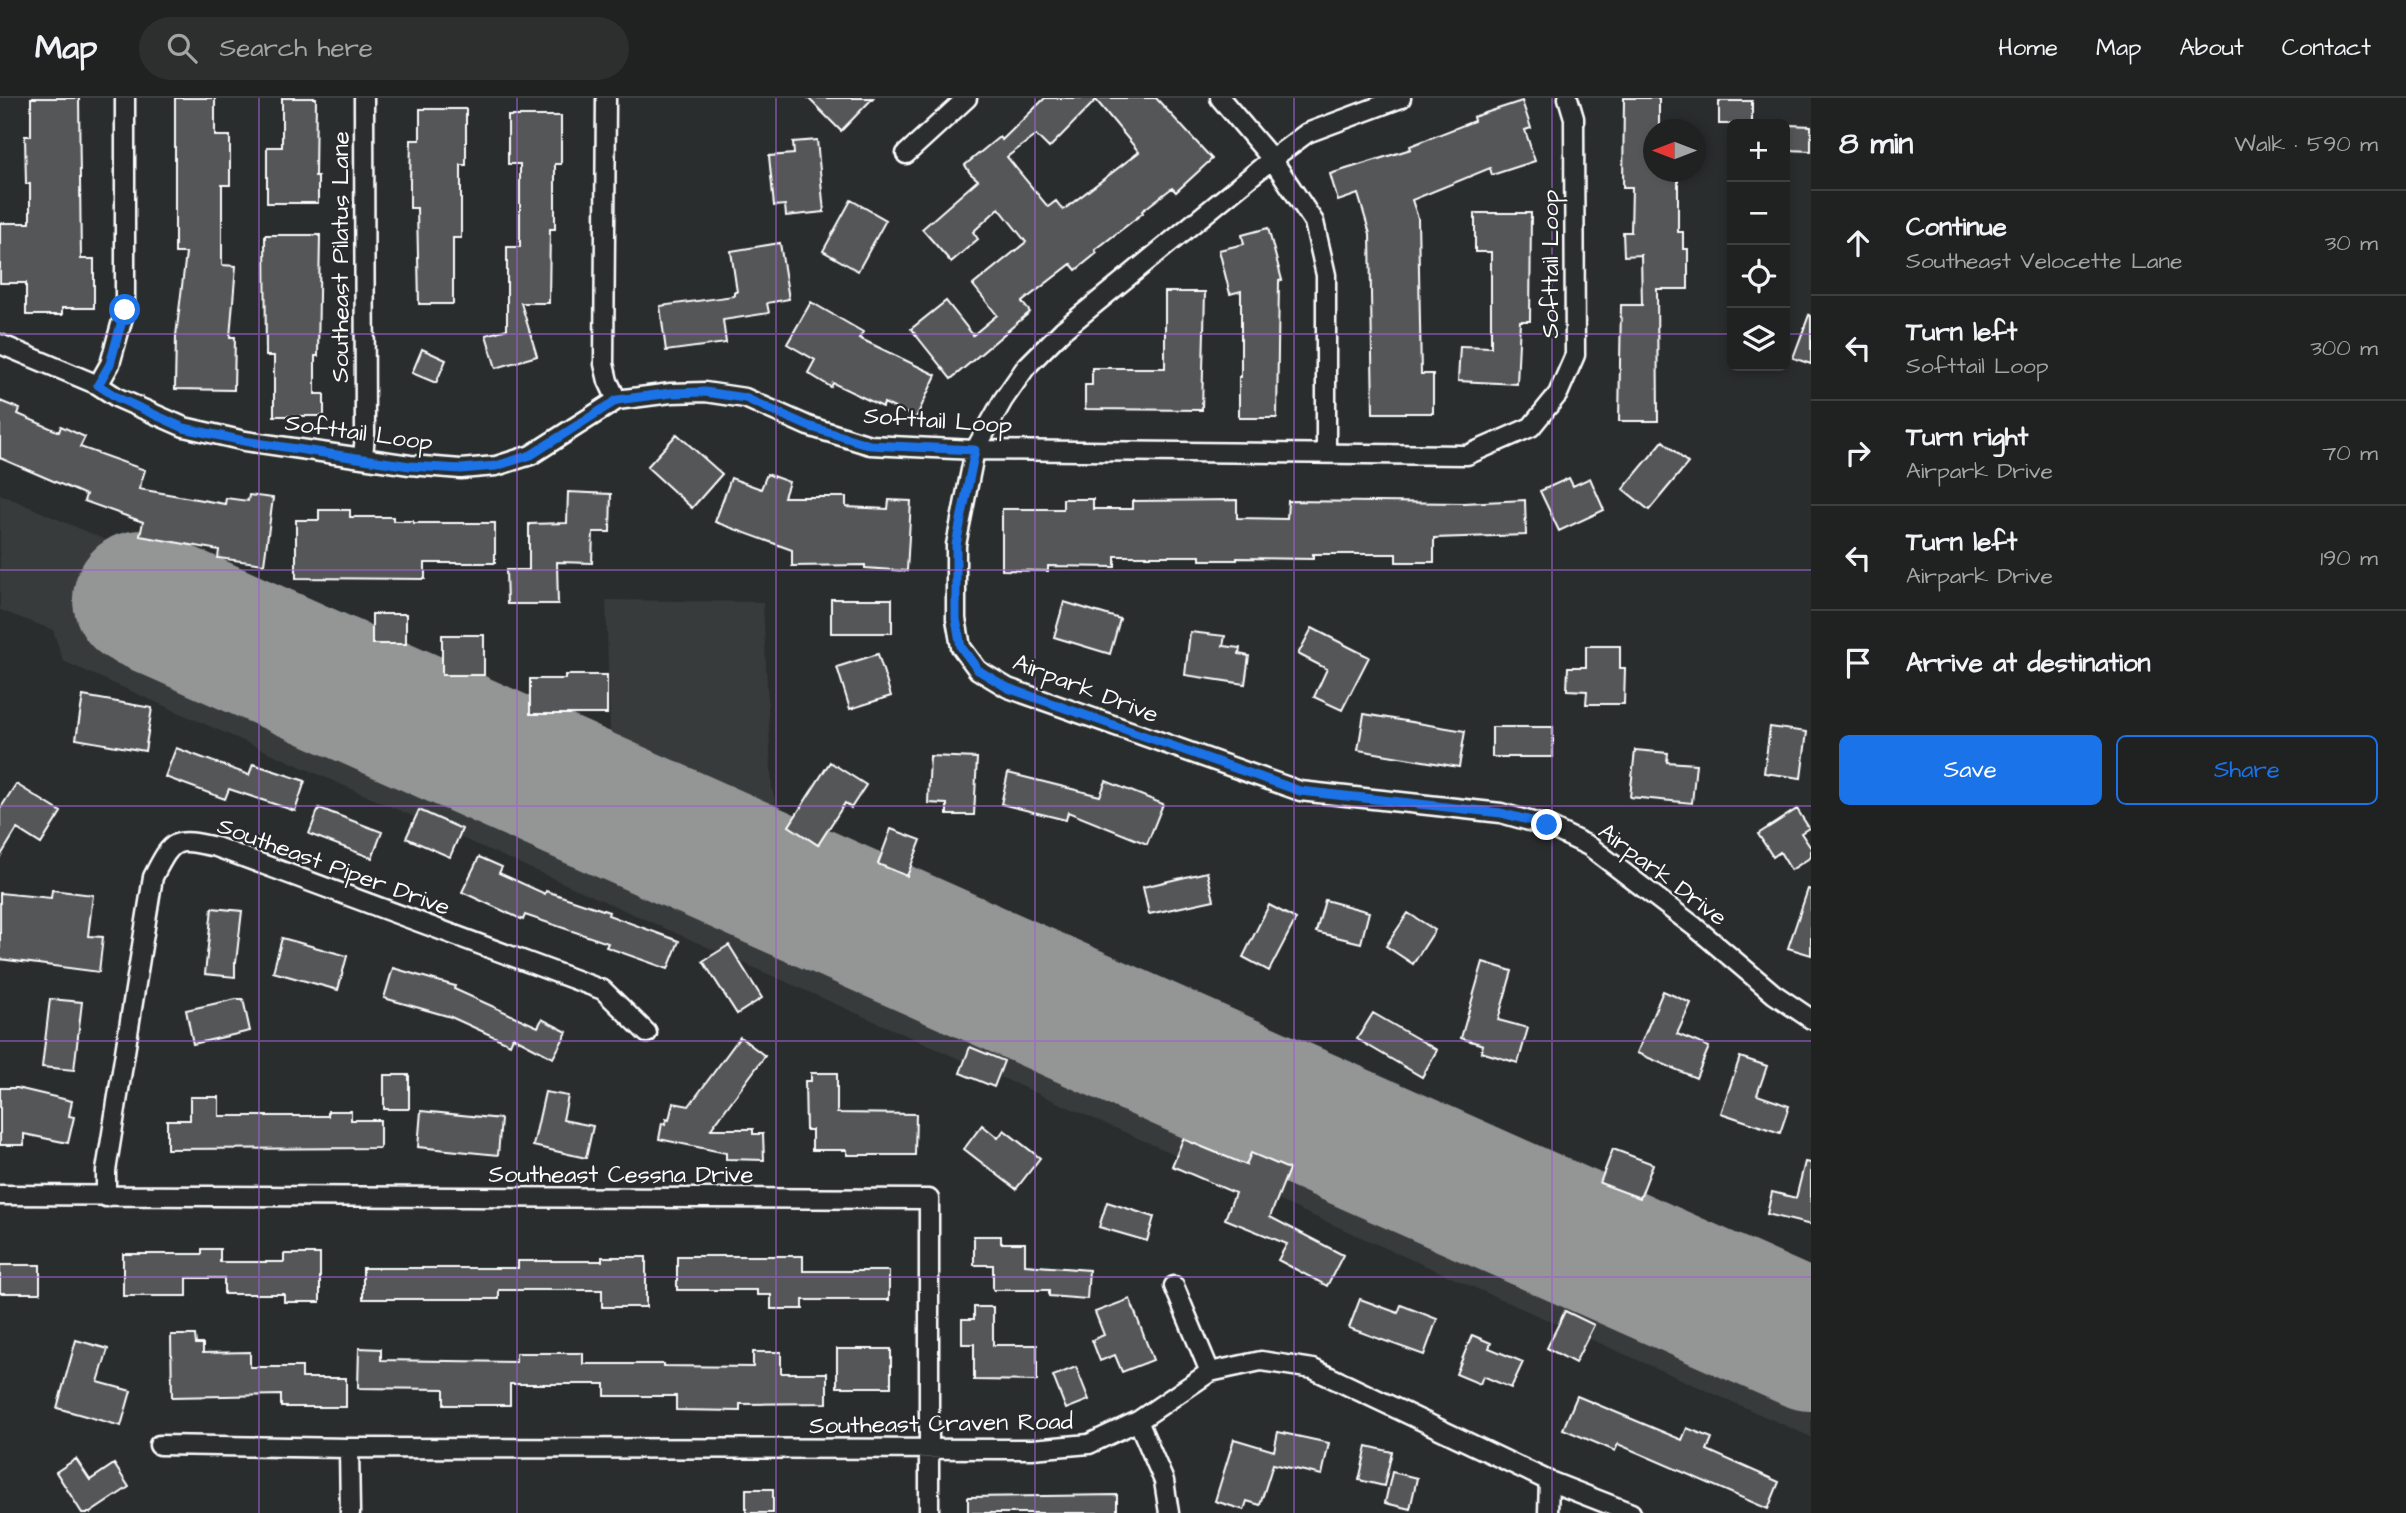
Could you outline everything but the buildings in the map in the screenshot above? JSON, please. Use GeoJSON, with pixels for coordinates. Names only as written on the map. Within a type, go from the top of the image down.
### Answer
{"type":"FeatureCollection","features":[{"type":"Feature","properties":{"kind":"street"},"geometry":{"type":"LineString","coordinates":[[98,385],[110,364],[125,310],[125,98]]}},
{"type":"Feature","properties":{"kind":"street","name":"Southeast Pilatus Lane"},"geometry":{"type":"LineString","coordinates":[[363,457],[364,98]]}},
{"type":"Feature","properties":{"kind":"street"},"geometry":{"type":"LineString","coordinates":[[606,98],[604,364],[617,400]]}},
{"type":"Feature","properties":{"kind":"street"},"geometry":{"type":"LineString","coordinates":[[906,154],[967,98]]}},
{"type":"Feature","properties":{"kind":"street"},"geometry":{"type":"LineString","coordinates":[[1220,98],[1272,159],[1314,222],[1326,275],[1326,452]]}},
{"type":"Feature","properties":{"kind":"street","name":"Airpark Drive"},"geometry":{"type":"LineString","coordinates":[[1401,98],[1307,133],[1063,330],[1026,367],[1003,400],[975,450],[956,545],[956,619],[961,647],[978,670],[1008,688],[1300,791],[1501,813],[1547,825],[1589,846],[1695,927],[1774,994],[1811,1019]]}},
{"type":"Feature","properties":{"kind":"street","name":"Softtail Loop"},"geometry":{"type":"LineString","coordinates":[[0,344],[98,385],[118,398],[184,428],[244,441],[338,455],[461,469],[496,466],[531,455],[617,400],[705,392],[745,398],[808,426],[870,445],[975,450],[1467,455],[1531,428],[1558,394],[1575,355],[1574,118],[1568,98]]}},
{"type":"Feature","properties":{"kind":"street","name":"Southeast Piper Drive"},"geometry":{"type":"LineString","coordinates":[[106,1197],[106,1171],[153,877],[166,850],[184,840],[216,847],[603,990],[647,1033]]}},
{"type":"Feature","properties":{"kind":"street","name":"Southeast Cessna Drive"},"geometry":{"type":"LineString","coordinates":[[0,1195],[929,1199],[929,1513]]}},
{"type":"Feature","properties":{"kind":"street"},"geometry":{"type":"LineString","coordinates":[[1174,1286],[1210,1372]]}},
{"type":"Feature","properties":{"kind":"street","name":"Southeast Craven Road"},"geometry":{"type":"LineString","coordinates":[[159,1445],[1032,1450],[1089,1444],[1138,1421],[1210,1372],[1261,1361],[1313,1369],[1549,1481],[1631,1513]]}},
{"type":"Feature","properties":{"kind":"street"},"geometry":{"type":"LineString","coordinates":[[1138,1421],[1164,1481],[1169,1513]]}},
{"type":"Feature","properties":{"kind":"street"},"geometry":{"type":"LineString","coordinates":[[349,1447],[349,1513]]}},
{"type":"Feature","properties":{"kind":"street"},"geometry":{"type":"LineString","coordinates":[[1548,1513],[1549,1481]]}},
{"type":"Feature","properties":{"kind":"shaded area"},"geometry":{"type":"Polygon","coordinates":[[[0,494],[611,760],[606,600],[763,602],[772,790],[780,815],[796,835],[810,845],[1307,1064],[1811,1293],[1811,1437],[63,661],[53,630],[0,610],[0,494]]]}},
{"type":"Feature","properties":{"kind":"runway"},"geometry":{"type":"LineString","coordinates":[[142,599],[1811,1342]]}},
{"type":"Feature","properties":{"kind":"route"},"geometry":{"type":"LineString","coordinates":[[125,310],[110,364],[98,385],[118,398],[184,428],[244,441],[410,466],[461,469],[496,466],[531,455],[617,400],[705,392],[745,398],[808,426],[870,445],[975,450],[956,545],[956,619],[961,647],[978,670],[1008,688],[1300,791],[1501,813],[1547,825]]}}]}
